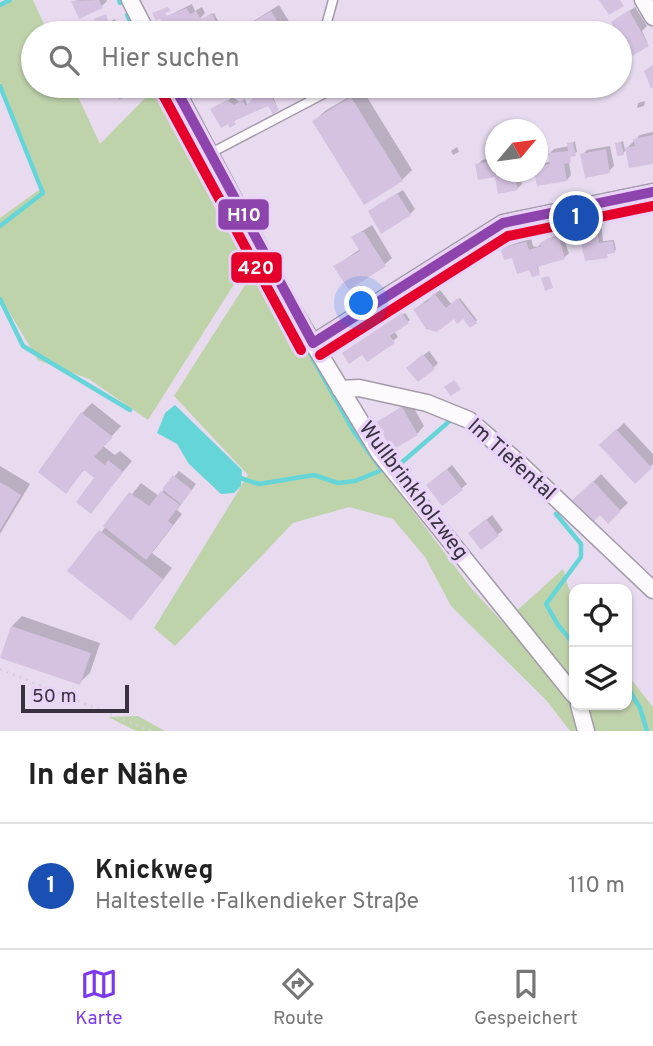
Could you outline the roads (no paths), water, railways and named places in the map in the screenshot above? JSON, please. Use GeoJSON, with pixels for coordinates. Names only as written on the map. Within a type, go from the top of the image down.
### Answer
{"type":"FeatureCollection","features":[{"type":"Feature","properties":{"kind":"street"},"geometry":{"type":"LineString","coordinates":[[130,0],[141,21]]}},
{"type":"Feature","properties":{"kind":"street"},"geometry":{"type":"LineString","coordinates":[[643,0],[653,17]]}},
{"type":"Feature","properties":{"kind":"street","name":"Wullbrinkholzweg"},"geometry":{"type":"LineString","coordinates":[[180,98],[313,343],[380,454],[569,689]]}},
{"type":"Feature","properties":{"kind":"street"},"geometry":{"type":"LineString","coordinates":[[313,343],[503,223],[653,192]]}},
{"type":"Feature","properties":{"kind":"street","name":"Im Tiefental"},"geometry":{"type":"LineString","coordinates":[[340,389],[359,388],[427,404],[469,420],[519,463],[653,590]]}},
{"type":"Feature","properties":{"kind":"street"},"geometry":{"type":"LineString","coordinates":[[580,710],[586,731]]}},
{"type":"Feature","properties":{"kind":"lane"},"geometry":{"type":"LineString","coordinates":[[327,21],[332,0]]}},
{"type":"Feature","properties":{"kind":"lane"},"geometry":{"type":"LineString","coordinates":[[209,154],[316,98]]}},
{"type":"Feature","properties":{"kind":"waterway"},"geometry":{"type":"LineString","coordinates":[[0,5],[10,0]]}},
{"type":"Feature","properties":{"kind":"waterway"},"geometry":{"type":"LineString","coordinates":[[127,15],[130,21]]}},
{"type":"Feature","properties":{"kind":"waterway"},"geometry":{"type":"LineString","coordinates":[[0,86],[43,193],[0,226]]}},
{"type":"Feature","properties":{"kind":"waterway"},"geometry":{"type":"LineString","coordinates":[[169,98],[250,246]]}},
{"type":"Feature","properties":{"kind":"waterway"},"geometry":{"type":"LineString","coordinates":[[0,299],[23,346],[130,410]]}},
{"type":"Feature","properties":{"kind":"waterway"},"geometry":{"type":"LineString","coordinates":[[237,477],[259,484],[314,475],[338,483],[355,481],[382,470],[354,432],[308,350]]}},
{"type":"Feature","properties":{"kind":"waterway"},"geometry":{"type":"LineString","coordinates":[[400,464],[452,419]]}},
{"type":"Feature","properties":{"kind":"waterway"},"geometry":{"type":"LineString","coordinates":[[556,514],[581,544],[581,557],[546,604],[569,638]]}},
{"type":"Feature","properties":{"kind":"waterway"},"geometry":{"type":"LineString","coordinates":[[632,694],[640,708],[647,731]]}},
{"type":"Feature","properties":{"kind":"place","name":"Knickweg"},"geometry":{"type":"Point","coordinates":[576,218]}}]}
